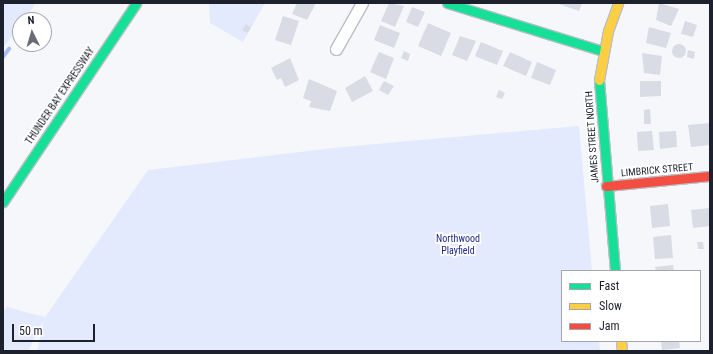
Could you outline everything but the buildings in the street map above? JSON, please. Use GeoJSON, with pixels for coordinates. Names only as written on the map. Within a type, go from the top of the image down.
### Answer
{"type":"FeatureCollection","features":[{"type":"Feature","properties":{"kind":"main road","name":"THUNDER BAY EXPRESSWAY"},"geometry":{"type":"LineString","coordinates":[[3,202],[136,3]]}},
{"type":"Feature","properties":{"kind":"main road"},"geometry":{"type":"LineString","coordinates":[[447,3],[603,51]]}},
{"type":"Feature","properties":{"kind":"main road","name":"JAMES STREET NORTH"},"geometry":{"type":"LineString","coordinates":[[614,270],[599,99],[603,51],[618,3]]}},
{"type":"Feature","properties":{"kind":"main road","name":"LIMBRICK STREET"},"geometry":{"type":"LineString","coordinates":[[606,186],[710,176]]}},
{"type":"Feature","properties":{"kind":"street"},"geometry":{"type":"LineString","coordinates":[[336,49],[362,3]]}},
{"type":"Feature","properties":{"kind":"green space"},"geometry":{"type":"Polygon","coordinates":[[[3,3],[36,3],[30,12],[12,12],[12,36],[3,48],[3,3]]]}},
{"type":"Feature","properties":{"kind":"green space"},"geometry":{"type":"Polygon","coordinates":[[[209,3],[265,3],[243,42],[210,23],[209,3]]]}},
{"type":"Feature","properties":{"kind":"green space","name":"Northwood Playfield"},"geometry":{"type":"Polygon","coordinates":[[[579,126],[592,270],[561,270],[561,342],[599,342],[600,351],[37,351],[44,320],[28,351],[3,351],[3,312],[7,307],[45,317],[148,170],[342,147],[579,126]]]}},
{"type":"Feature","properties":{"kind":"waterway"},"geometry":{"type":"LineString","coordinates":[[3,57],[9,49]]}},
{"type":"Feature","properties":{"kind":"traffic: fast"},"geometry":{"type":"LineString","coordinates":[[3,202],[136,3]]}},
{"type":"Feature","properties":{"kind":"traffic: fast"},"geometry":{"type":"LineString","coordinates":[[447,3],[603,51]]}},
{"type":"Feature","properties":{"kind":"traffic: fast"},"geometry":{"type":"LineString","coordinates":[[599,80],[615,270]]}},
{"type":"Feature","properties":{"kind":"traffic: slow"},"geometry":{"type":"LineString","coordinates":[[599,80],[608,31],[618,3]]}},
{"type":"Feature","properties":{"kind":"traffic: slow"},"geometry":{"type":"LineString","coordinates":[[621,342],[622,351]]}},
{"type":"Feature","properties":{"kind":"traffic: jam"},"geometry":{"type":"LineString","coordinates":[[606,186],[710,176]]}}]}
